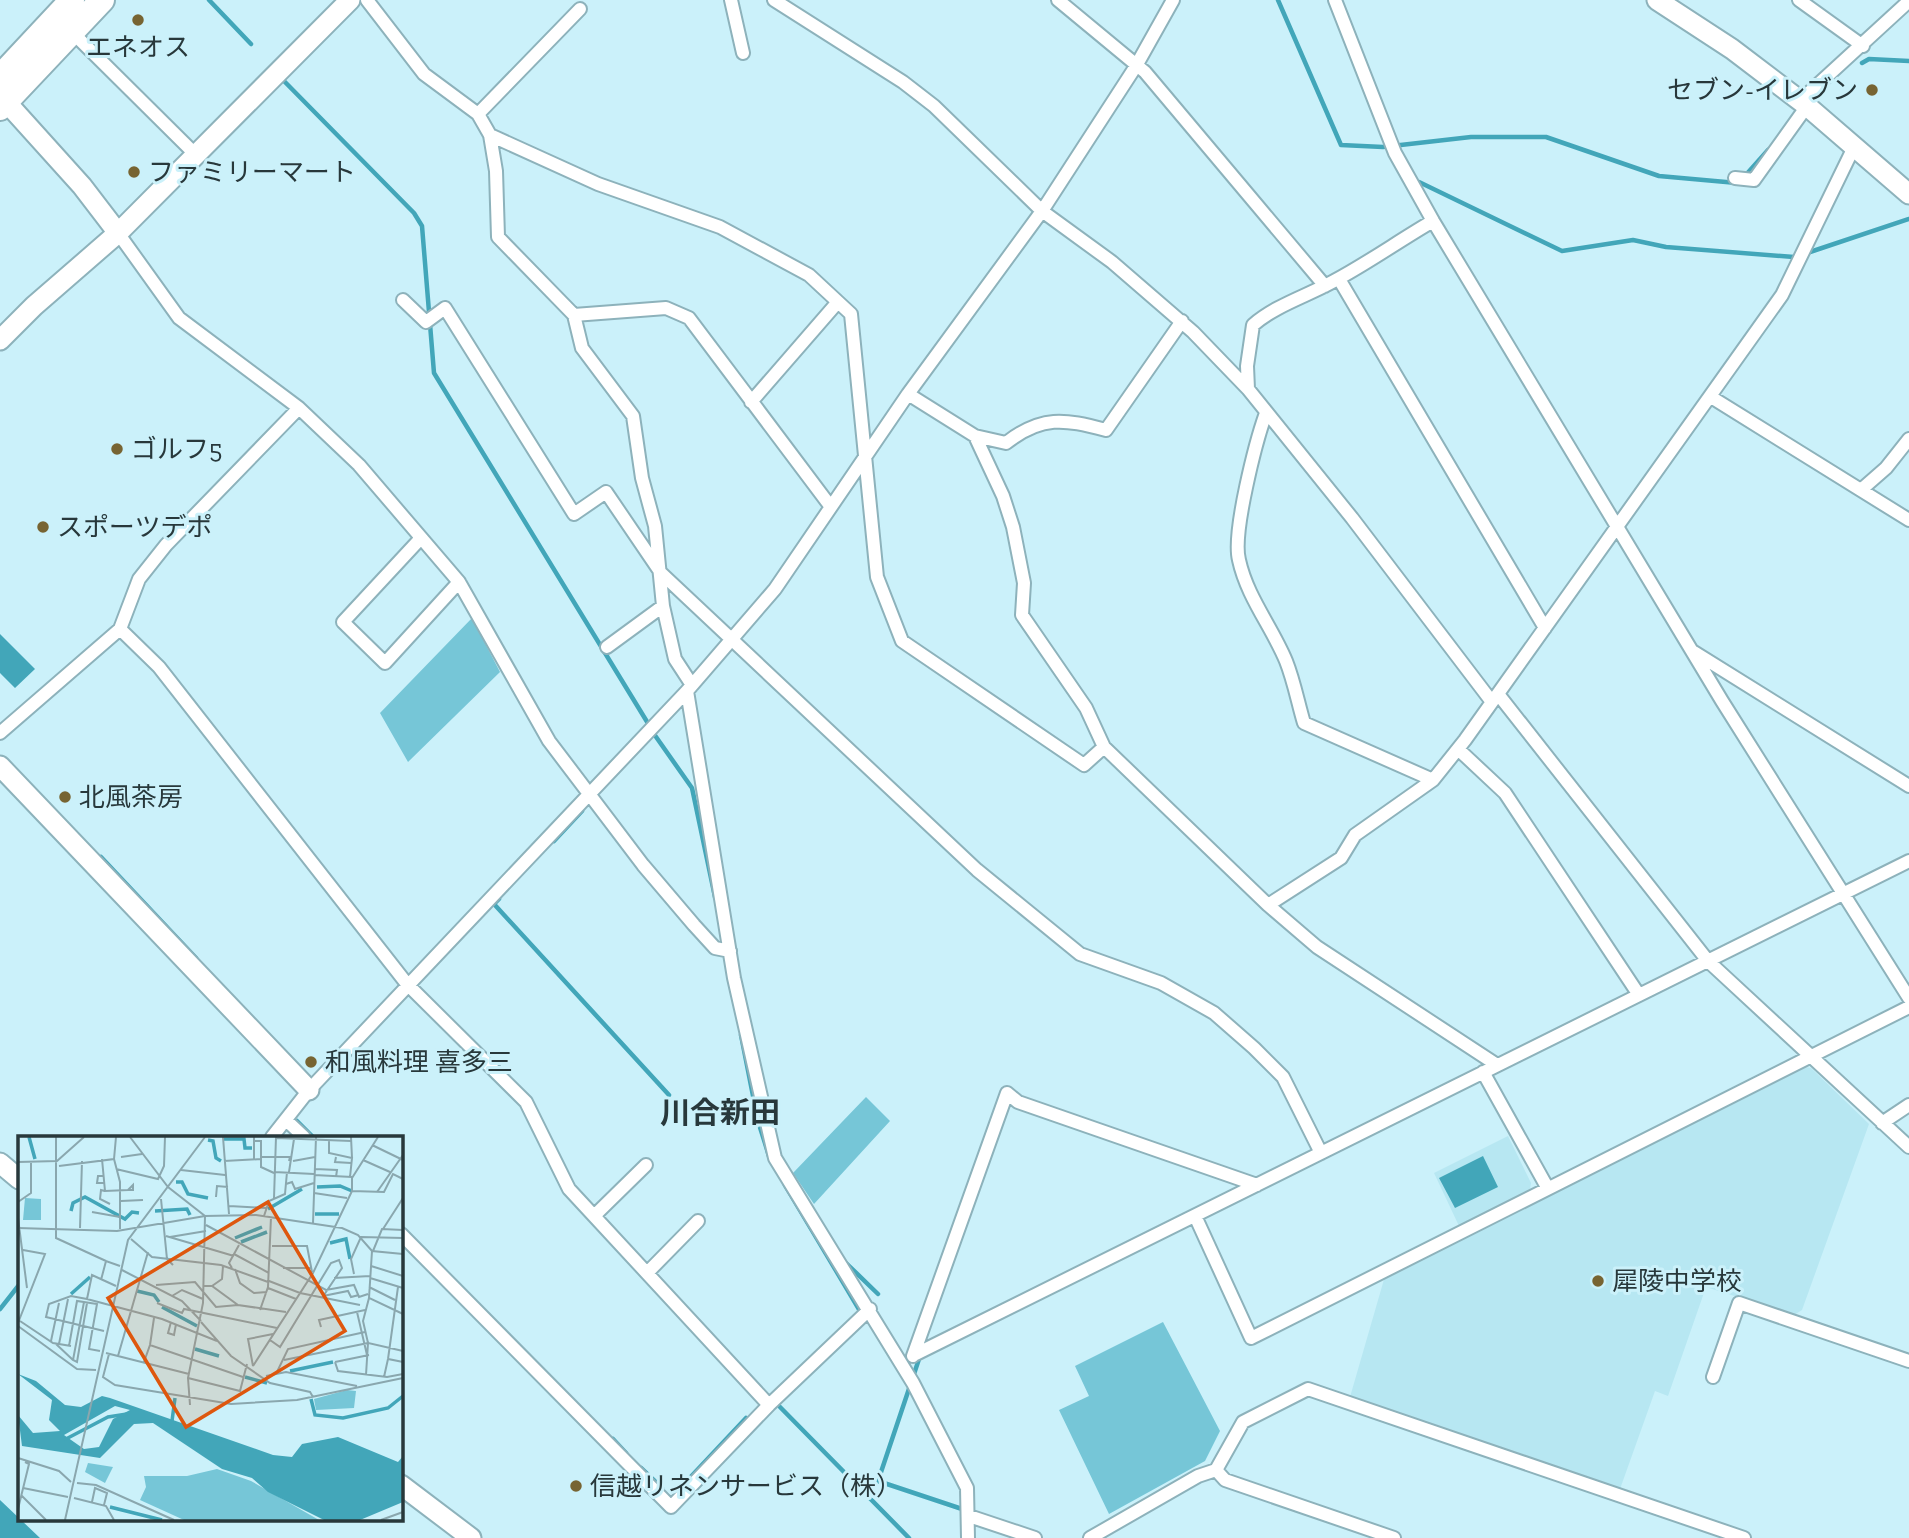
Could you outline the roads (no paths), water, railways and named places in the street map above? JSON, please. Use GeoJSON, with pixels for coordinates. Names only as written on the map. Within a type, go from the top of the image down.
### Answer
{"type":"FeatureCollection","features":[{"type":"Feature","properties":{"kind":"highway"},"geometry":{"type":"LineString","coordinates":[[0,77],[72,0]]}},
{"type":"Feature","properties":{"kind":"highway"},"geometry":{"type":"LineString","coordinates":[[2,102],[102,0]]}},
{"type":"Feature","properties":{"kind":"street"},"geometry":{"type":"LineString","coordinates":[[0,340],[34,306],[118,233],[350,0]]}},
{"type":"Feature","properties":{"kind":"street"},"geometry":{"type":"LineString","coordinates":[[367,0],[424,74],[478,114],[490,135],[496,171],[498,237],[574,315],[582,348],[633,416],[661,573],[663,606],[676,659],[690,688],[730,951],[775,1158],[911,1379],[967,1488],[968,1538]]}},
{"type":"Feature","properties":{"kind":"street"},"geometry":{"type":"LineString","coordinates":[[731,0],[743,53]]}},
{"type":"Feature","properties":{"kind":"street"},"geometry":{"type":"LineString","coordinates":[[774,0],[904,82],[934,106],[1042,211],[1112,262],[1182,321],[1248,389],[1707,961],[1909,1147]]}},
{"type":"Feature","properties":{"kind":"street"},"geometry":{"type":"LineString","coordinates":[[1058,0],[1136,66],[1186,118],[1325,286]]}},
{"type":"Feature","properties":{"kind":"street"},"geometry":{"type":"LineString","coordinates":[[273,1136],[309,1090],[407,984],[732,641],[800,555],[908,394],[1042,211],[1136,66],[1173,0]]}},
{"type":"Feature","properties":{"kind":"street"},"geometry":{"type":"LineString","coordinates":[[1335,0],[1393,148],[1433,221],[1691,650],[1909,998]]}},
{"type":"Feature","properties":{"kind":"street"},"geometry":{"type":"LineString","coordinates":[[1657,0],[1732,49],[1804,104],[1909,194]]}},
{"type":"Feature","properties":{"kind":"street"},"geometry":{"type":"LineString","coordinates":[[1799,0],[1863,46]]}},
{"type":"Feature","properties":{"kind":"street"},"geometry":{"type":"LineString","coordinates":[[1741,179],[1754,180],[1765,169],[1804,104],[1909,1]]}},
{"type":"Feature","properties":{"kind":"street"},"geometry":{"type":"LineString","coordinates":[[478,114],[580,9]]}},
{"type":"Feature","properties":{"kind":"street"},"geometry":{"type":"LineString","coordinates":[[72,32],[196,155]]}},
{"type":"Feature","properties":{"kind":"street"},"geometry":{"type":"LineString","coordinates":[[2,102],[82,186],[179,318],[299,408],[359,466],[459,582],[549,741],[643,865],[694,925],[715,948],[730,951]]}},
{"type":"Feature","properties":{"kind":"street"},"geometry":{"type":"LineString","coordinates":[[490,135],[598,184],[720,227],[809,275],[851,314],[877,577],[902,641],[1084,765],[1104,747]]}},
{"type":"Feature","properties":{"kind":"street"},"geometry":{"type":"LineString","coordinates":[[1268,905],[1341,858],[1355,835],[1433,780],[1458,749],[1782,295],[1854,147]]}},
{"type":"Feature","properties":{"kind":"street"},"geometry":{"type":"LineString","coordinates":[[1248,389],[1247,366],[1253,325],[1270,310],[1287,306],[1339,279],[1433,221]]}},
{"type":"Feature","properties":{"kind":"street"},"geometry":{"type":"LineString","coordinates":[[1339,279],[1545,628]]}},
{"type":"Feature","properties":{"kind":"street"},"geometry":{"type":"LineString","coordinates":[[404,300],[429,320],[445,309],[574,514],[606,492],[661,573],[977,870],[1080,954],[1161,984],[1214,1013],[1254,1048],[1283,1077],[1321,1153]]}},
{"type":"Feature","properties":{"kind":"street"},"geometry":{"type":"LineString","coordinates":[[751,402],[837,303]]}},
{"type":"Feature","properties":{"kind":"street"},"geometry":{"type":"LineString","coordinates":[[574,315],[666,308],[679,311],[689,318],[831,507]]}},
{"type":"Feature","properties":{"kind":"street"},"geometry":{"type":"LineString","coordinates":[[908,394],[975,436],[1006,443],[1027,426],[1042,422],[1072,421],[1106,430],[1182,321]]}},
{"type":"Feature","properties":{"kind":"street"},"geometry":{"type":"LineString","coordinates":[[1711,397],[1909,520]]}},
{"type":"Feature","properties":{"kind":"street"},"geometry":{"type":"LineString","coordinates":[[0,733],[120,629],[139,579],[166,545],[299,408]]}},
{"type":"Feature","properties":{"kind":"street"},"geometry":{"type":"LineString","coordinates":[[1266,413],[1246,491],[1238,556],[1245,582],[1287,661],[1304,723],[1433,780]]}},
{"type":"Feature","properties":{"kind":"street"},"geometry":{"type":"LineString","coordinates":[[975,436],[1003,496],[1013,527],[1024,583],[1022,615],[1079,697],[1104,747],[1268,905],[1317,947],[1497,1065]]}},
{"type":"Feature","properties":{"kind":"street"},"geometry":{"type":"LineString","coordinates":[[1861,489],[1886,468],[1909,439]]}},
{"type":"Feature","properties":{"kind":"street"},"geometry":{"type":"LineString","coordinates":[[421,538],[343,622],[385,663],[459,582]]}},
{"type":"Feature","properties":{"kind":"street"},"geometry":{"type":"LineString","coordinates":[[607,647],[663,606]]}},
{"type":"Feature","properties":{"kind":"street"},"geometry":{"type":"LineString","coordinates":[[120,629],[159,667],[407,984],[526,1102],[569,1189],[769,1405]]}},
{"type":"Feature","properties":{"kind":"street"},"geometry":{"type":"LineString","coordinates":[[1691,650],[1909,786]]}},
{"type":"Feature","properties":{"kind":"street"},"geometry":{"type":"LineString","coordinates":[[1458,749],[1505,793],[1639,995]]}},
{"type":"Feature","properties":{"kind":"street"},"geometry":{"type":"LineString","coordinates":[[0,766],[309,1090]]}},
{"type":"Feature","properties":{"kind":"street"},"geometry":{"type":"LineString","coordinates":[[901,1363],[1909,861]]}},
{"type":"Feature","properties":{"kind":"street"},"geometry":{"type":"LineString","coordinates":[[1196,1218],[1251,1338],[1909,1007]]}},
{"type":"Feature","properties":{"kind":"street"},"geometry":{"type":"LineString","coordinates":[[1483,1072],[1547,1188]]}},
{"type":"Feature","properties":{"kind":"street"},"geometry":{"type":"LineString","coordinates":[[916,1354],[1007,1093],[1018,1101],[1257,1185]]}},
{"type":"Feature","properties":{"kind":"street"},"geometry":{"type":"LineString","coordinates":[[1882,1123],[1909,1105]]}},
{"type":"Feature","properties":{"kind":"street"},"geometry":{"type":"LineString","coordinates":[[1896,1114],[1909,1119]]}},
{"type":"Feature","properties":{"kind":"street"},"geometry":{"type":"LineString","coordinates":[[286,1120],[303,1136]]}},
{"type":"Feature","properties":{"kind":"street"},"geometry":{"type":"LineString","coordinates":[[0,1163],[18,1179]]}},
{"type":"Feature","properties":{"kind":"street"},"geometry":{"type":"LineString","coordinates":[[594,1216],[646,1165]]}},
{"type":"Feature","properties":{"kind":"street"},"geometry":{"type":"LineString","coordinates":[[647,1273],[695,1225]]}},
{"type":"Feature","properties":{"kind":"street"},"geometry":{"type":"LineString","coordinates":[[402,1235],[671,1507],[769,1405],[870,1309]]}},
{"type":"Feature","properties":{"kind":"street"},"geometry":{"type":"LineString","coordinates":[[1713,1377],[1739,1303],[1909,1361]]}},
{"type":"Feature","properties":{"kind":"street"},"geometry":{"type":"LineString","coordinates":[[1090,1538],[1198,1476],[1216,1470],[1243,1422],[1308,1389],[1744,1538]]}},
{"type":"Feature","properties":{"kind":"street"},"geometry":{"type":"LineString","coordinates":[[1216,1470],[1225,1480],[1394,1538]]}},
{"type":"Feature","properties":{"kind":"street"},"geometry":{"type":"LineString","coordinates":[[402,1486],[471,1538]]}},
{"type":"Feature","properties":{"kind":"street"},"geometry":{"type":"LineString","coordinates":[[969,1516],[1035,1538]]}},
{"type":"Feature","properties":{"kind":"waterway"},"geometry":{"type":"LineString","coordinates":[[209,0],[251,44]]}},
{"type":"Feature","properties":{"kind":"waterway"},"geometry":{"type":"LineString","coordinates":[[1278,0],[1341,145],[1383,147],[1471,137],[1546,137],[1659,176],[1737,183]]}},
{"type":"Feature","properties":{"kind":"waterway"},"geometry":{"type":"LineString","coordinates":[[1862,63],[1869,59],[1909,61]]}},
{"type":"Feature","properties":{"kind":"waterway"},"geometry":{"type":"LineString","coordinates":[[284,81],[414,213],[422,226],[434,373],[649,725]]}},
{"type":"Feature","properties":{"kind":"waterway"},"geometry":{"type":"LineString","coordinates":[[1744,177],[1768,150]]}},
{"type":"Feature","properties":{"kind":"waterway"},"geometry":{"type":"LineString","coordinates":[[1419,182],[1562,251],[1633,240],[1666,247],[1794,257]]}},
{"type":"Feature","properties":{"kind":"waterway"},"geometry":{"type":"LineString","coordinates":[[1807,253],[1909,219]]}},
{"type":"Feature","properties":{"kind":"waterway"},"geometry":{"type":"LineString","coordinates":[[654,734],[692,788],[715,897]]}},
{"type":"Feature","properties":{"kind":"waterway"},"geometry":{"type":"LineString","coordinates":[[554,841],[582,811]]}},
{"type":"Feature","properties":{"kind":"waterway"},"geometry":{"type":"LineString","coordinates":[[101,857],[196,958]]}},
{"type":"Feature","properties":{"kind":"waterway"},"geometry":{"type":"LineString","coordinates":[[499,899],[494,904],[669,1095]]}},
{"type":"Feature","properties":{"kind":"waterway"},"geometry":{"type":"LineString","coordinates":[[741,1035],[758,1121],[769,1156]]}},
{"type":"Feature","properties":{"kind":"waterway"},"geometry":{"type":"LineString","coordinates":[[297,1121],[312,1136]]}},
{"type":"Feature","properties":{"kind":"waterway"},"geometry":{"type":"LineString","coordinates":[[785,1185],[860,1311]]}},
{"type":"Feature","properties":{"kind":"waterway"},"geometry":{"type":"LineString","coordinates":[[846,1263],[878,1294]]}},
{"type":"Feature","properties":{"kind":"waterway"},"geometry":{"type":"LineString","coordinates":[[0,1309],[18,1286]]}},
{"type":"Feature","properties":{"kind":"waterway"},"geometry":{"type":"LineString","coordinates":[[919,1359],[878,1481],[962,1509]]}},
{"type":"Feature","properties":{"kind":"waterway"},"geometry":{"type":"LineString","coordinates":[[780,1407],[909,1538]]}},
{"type":"Feature","properties":{"kind":"waterway"},"geometry":{"type":"LineString","coordinates":[[685,1483],[746,1418]]}},
{"type":"Feature","properties":{"kind":"waterway"},"geometry":{"type":"LineString","coordinates":[[613,1439],[626,1453]]}},
{"type":"Feature","properties":{"kind":"waterway"},"geometry":{"type":"LineString","coordinates":[[641,1468],[662,1488]]}},
{"type":"Feature","properties":{"kind":"place","name":"エネオス"},"geometry":{"type":"Point","coordinates":[138,20]}},
{"type":"Feature","properties":{"kind":"place","name":"セブン-イレブン"},"geometry":{"type":"Point","coordinates":[1872,90]}},
{"type":"Feature","properties":{"kind":"place","name":"ファミリーマート"},"geometry":{"type":"Point","coordinates":[134,172]}},
{"type":"Feature","properties":{"kind":"place","name":"ゴルフ5"},"geometry":{"type":"Point","coordinates":[117,449]}},
{"type":"Feature","properties":{"kind":"place","name":"スポーツデポ"},"geometry":{"type":"Point","coordinates":[43,527]}},
{"type":"Feature","properties":{"kind":"place","name":"北風茶房"},"geometry":{"type":"Point","coordinates":[65,797]}},
{"type":"Feature","properties":{"kind":"place","name":"和風料理 喜多三"},"geometry":{"type":"Point","coordinates":[311,1062]}},
{"type":"Feature","properties":{"kind":"place","name":"犀陵中学校"},"geometry":{"type":"Point","coordinates":[1598,1281]}},
{"type":"Feature","properties":{"kind":"place","name":"信越リネンサービス（株）"},"geometry":{"type":"Point","coordinates":[576,1486]}},
{"type":"Feature","properties":{"kind":"district","name":"川合新田"},"geometry":{"type":"Point","coordinates":[720,1113]}}]}
